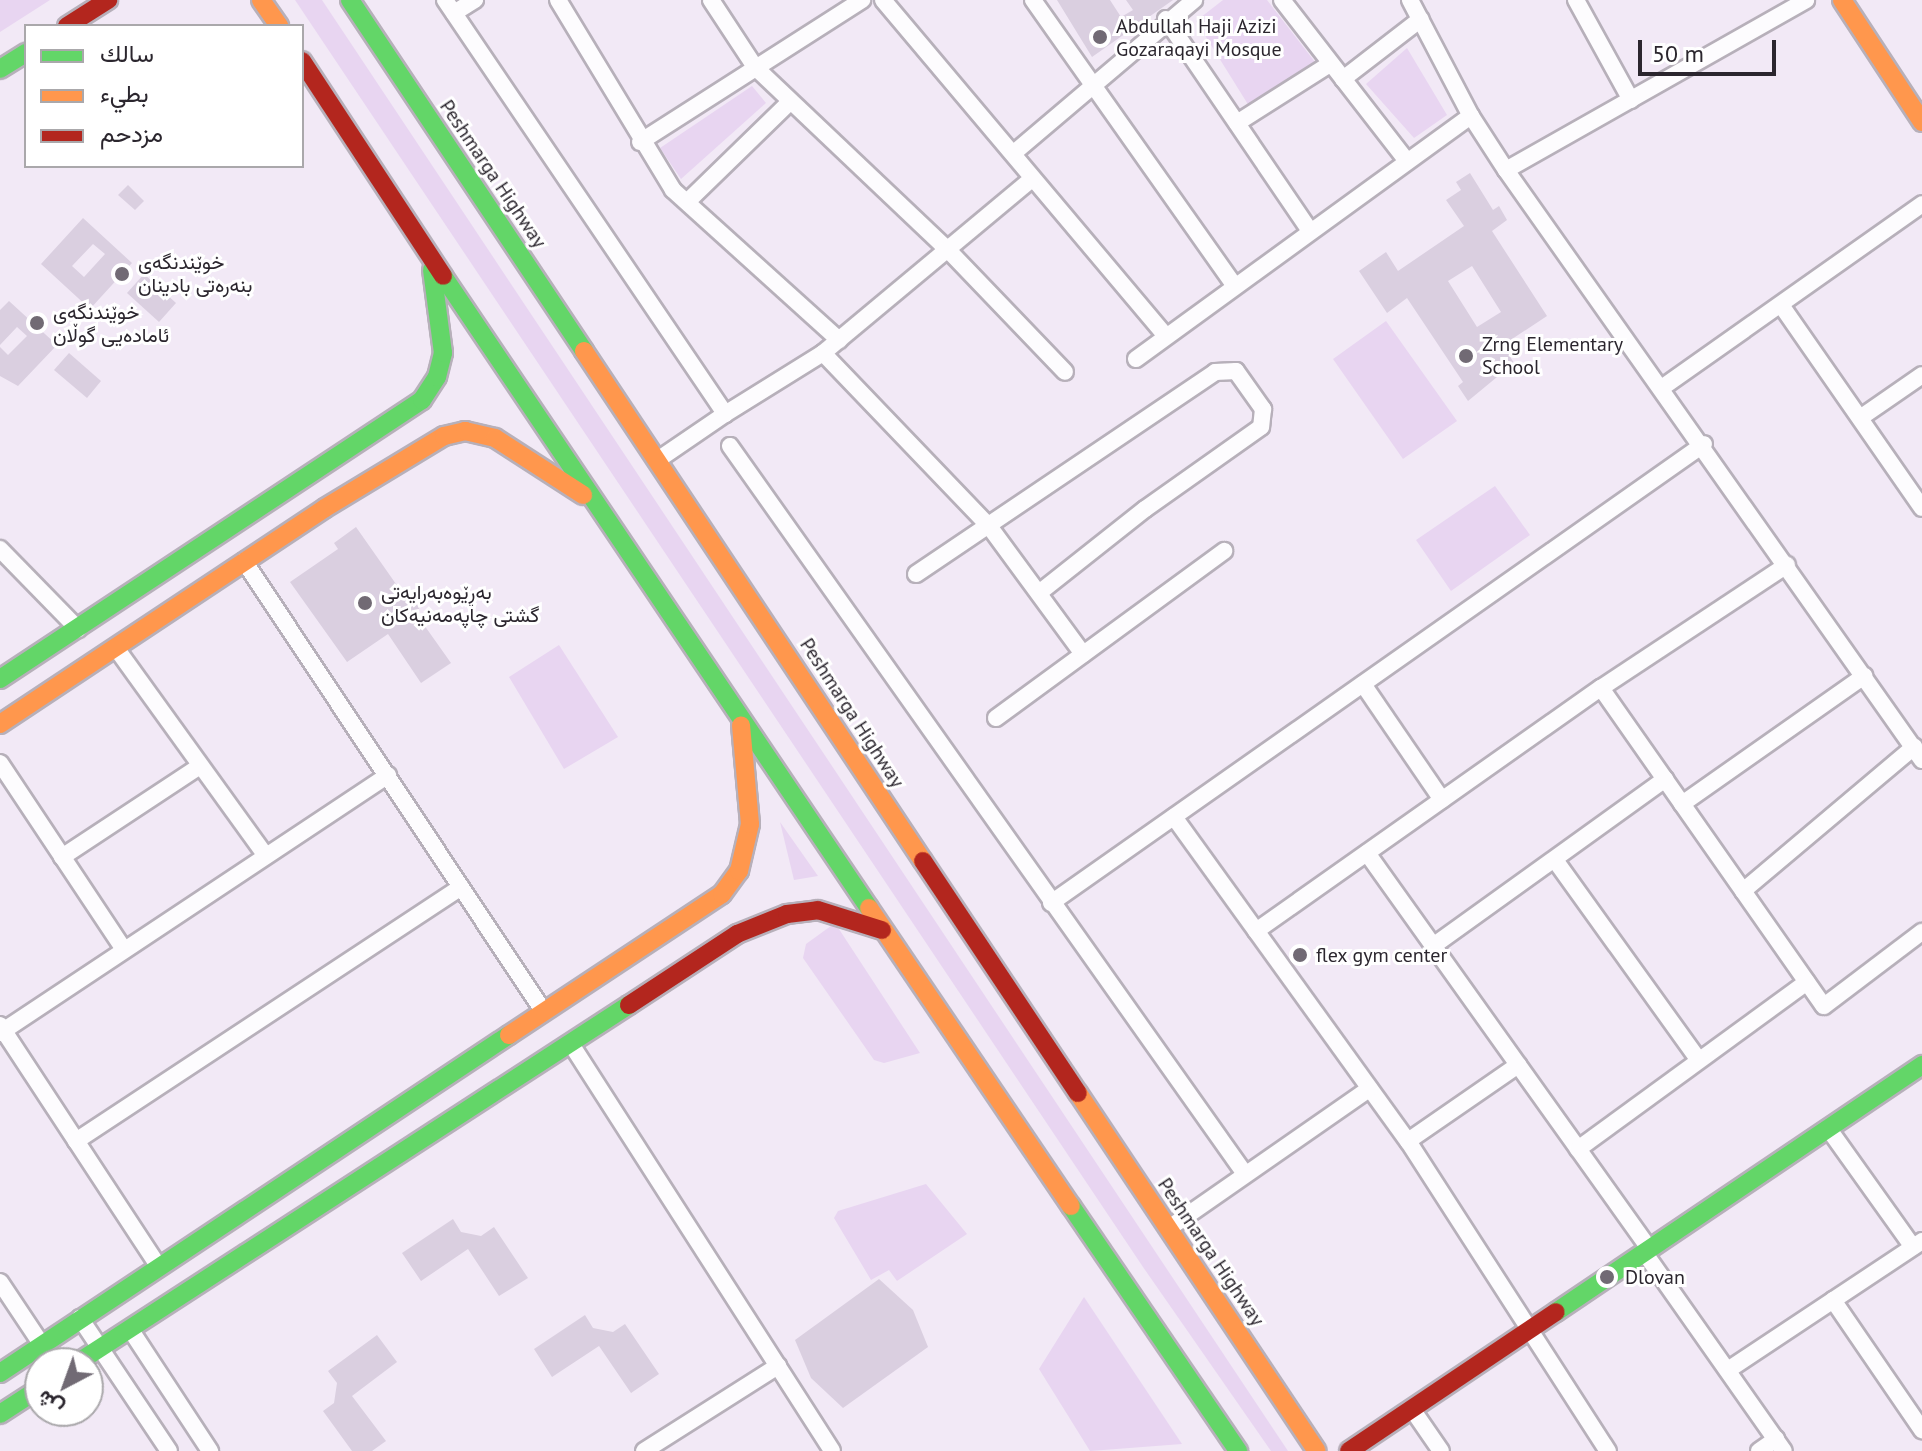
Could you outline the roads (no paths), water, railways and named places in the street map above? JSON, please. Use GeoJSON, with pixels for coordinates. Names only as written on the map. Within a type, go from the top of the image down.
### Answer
{"type":"FeatureCollection","features":[{"type":"Feature","properties":{"kind":"main road"},"geometry":{"type":"LineString","coordinates":[[70,24],[108,0]]}},
{"type":"Feature","properties":{"kind":"main road"},"geometry":{"type":"LineString","coordinates":[[261,0],[278,24]]}},
{"type":"Feature","properties":{"kind":"main road","name":"Peshmarga Highway"},"geometry":{"type":"LineString","coordinates":[[350,0],[659,459],[1317,1451]]}},
{"type":"Feature","properties":{"kind":"main road"},"geometry":{"type":"LineString","coordinates":[[1842,0],[1922,122]]}},
{"type":"Feature","properties":{"kind":"main road"},"geometry":{"type":"LineString","coordinates":[[0,69],[24,54]]}},
{"type":"Feature","properties":{"kind":"main road"},"geometry":{"type":"LineString","coordinates":[[304,64],[593,502],[1238,1451]]}},
{"type":"Feature","properties":{"kind":"main road"},"geometry":{"type":"LineString","coordinates":[[0,679],[305,477],[409,412],[437,377],[443,327],[426,246]]}},
{"type":"Feature","properties":{"kind":"main road"},"geometry":{"type":"LineString","coordinates":[[0,724],[325,508],[433,441],[465,431],[511,446],[593,502]]}},
{"type":"Feature","properties":{"kind":"main road"},"geometry":{"type":"LineString","coordinates":[[305,477],[325,508]]}},
{"type":"Feature","properties":{"kind":"main road"},"geometry":{"type":"LineString","coordinates":[[0,1373],[715,900],[734,880],[750,824],[741,719]]}},
{"type":"Feature","properties":{"kind":"main road"},"geometry":{"type":"LineString","coordinates":[[102,1347],[737,934],[776,918],[818,910],[882,930]]}},
{"type":"Feature","properties":{"kind":"main road"},"geometry":{"type":"LineString","coordinates":[[1349,1451],[1922,1065]]}},
{"type":"Feature","properties":{"kind":"main road"},"geometry":{"type":"LineString","coordinates":[[305,1169],[325,1200]]}},
{"type":"Feature","properties":{"kind":"main road"},"geometry":{"type":"LineString","coordinates":[[0,1414],[24,1398]]}},
{"type":"Feature","properties":{"kind":"street"},"geometry":{"type":"LineString","coordinates":[[475,0],[450,7],[725,414]]}},
{"type":"Feature","properties":{"kind":"street"},"geometry":{"type":"LineString","coordinates":[[558,0],[640,142],[673,190],[839,340]]}},
{"type":"Feature","properties":{"kind":"street"},"geometry":{"type":"LineString","coordinates":[[711,0],[755,67],[950,252],[1065,372]]}},
{"type":"Feature","properties":{"kind":"street"},"geometry":{"type":"LineString","coordinates":[[640,142],[862,0]]}},
{"type":"Feature","properties":{"kind":"street"},"geometry":{"type":"LineString","coordinates":[[883,0],[1015,152],[1031,180],[1166,336]]}},
{"type":"Feature","properties":{"kind":"street"},"geometry":{"type":"LineString","coordinates":[[1033,0],[1234,285]]}},
{"type":"Feature","properties":{"kind":"street"},"geometry":{"type":"LineString","coordinates":[[1015,152],[1166,19],[1194,0]]}},
{"type":"Feature","properties":{"kind":"street"},"geometry":{"type":"LineString","coordinates":[[1282,0],[1406,160]]}},
{"type":"Feature","properties":{"kind":"street"},"geometry":{"type":"LineString","coordinates":[[1410,0],[1471,116],[1506,170],[1704,444],[1918,754],[1743,891]]}},
{"type":"Feature","properties":{"kind":"street"},"geometry":{"type":"LineString","coordinates":[[1576,0],[1631,100]]}},
{"type":"Feature","properties":{"kind":"street"},"geometry":{"type":"LineString","coordinates":[[1506,170],[1806,0]]}},
{"type":"Feature","properties":{"kind":"street"},"geometry":{"type":"LineString","coordinates":[[1166,19],[1310,231]]}},
{"type":"Feature","properties":{"kind":"street"},"geometry":{"type":"LineString","coordinates":[[1343,79],[1421,19]]}},
{"type":"Feature","properties":{"kind":"street"},"geometry":{"type":"LineString","coordinates":[[1237,123],[1330,64]]}},
{"type":"Feature","properties":{"kind":"street"},"geometry":{"type":"LineString","coordinates":[[687,202],[790,102]]}},
{"type":"Feature","properties":{"kind":"street"},"geometry":{"type":"LineString","coordinates":[[1136,359],[1406,160],[1471,116]]}},
{"type":"Feature","properties":{"kind":"street"},"geometry":{"type":"LineString","coordinates":[[659,459],[823,353],[950,252],[1031,180]]}},
{"type":"Feature","properties":{"kind":"street"},"geometry":{"type":"LineString","coordinates":[[1663,387],[1922,204]]}},
{"type":"Feature","properties":{"kind":"street"},"geometry":{"type":"LineString","coordinates":[[1781,305],[1922,508]]}},
{"type":"Feature","properties":{"kind":"street"},"geometry":{"type":"LineString","coordinates":[[823,353],[989,526],[1083,654]]}},
{"type":"Feature","properties":{"kind":"street"},"geometry":{"type":"LineString","coordinates":[[916,574],[1215,372],[1236,371],[1263,409],[1261,427],[1145,509],[1039,593]]}},
{"type":"Feature","properties":{"kind":"street"},"geometry":{"type":"LineString","coordinates":[[1860,418],[1922,375]]}},
{"type":"Feature","properties":{"kind":"street"},"geometry":{"type":"LineString","coordinates":[[1051,903],[1704,444]]}},
{"type":"Feature","properties":{"kind":"street"},"geometry":{"type":"LineString","coordinates":[[730,446],[1245,1174]]}},
{"type":"Feature","properties":{"kind":"street"},"geometry":{"type":"LineString","coordinates":[[0,549],[78,629]]}},
{"type":"Feature","properties":{"kind":"street"},"geometry":{"type":"LineString","coordinates":[[996,718],[1224,551]]}},
{"type":"Feature","properties":{"kind":"street"},"geometry":{"type":"LineString","coordinates":[[244,561],[544,1012]]}},
{"type":"Feature","properties":{"kind":"street"},"geometry":{"type":"LineString","coordinates":[[1256,931],[1601,688],[1787,565]]}},
{"type":"Feature","properties":{"kind":"street"},"geometry":{"type":"LineString","coordinates":[[116,648],[266,856]]}},
{"type":"Feature","properties":{"kind":"street"},"geometry":{"type":"LineString","coordinates":[[1682,804],[1864,676]]}},
{"type":"Feature","properties":{"kind":"street"},"geometry":{"type":"LineString","coordinates":[[1363,684],[1442,800]]}},
{"type":"Feature","properties":{"kind":"street"},"geometry":{"type":"LineString","coordinates":[[1601,688],[1824,1006],[1922,932]]}},
{"type":"Feature","properties":{"kind":"street"},"geometry":{"type":"LineString","coordinates":[[0,763],[123,948]]}},
{"type":"Feature","properties":{"kind":"street"},"geometry":{"type":"LineString","coordinates":[[62,857],[200,766]]}},
{"type":"Feature","properties":{"kind":"street"},"geometry":{"type":"LineString","coordinates":[[159,1267],[1,1029],[388,775]]}},
{"type":"Feature","properties":{"kind":"street"},"geometry":{"type":"LineString","coordinates":[[1433,946],[1665,779]]}},
{"type":"Feature","properties":{"kind":"street"},"geometry":{"type":"LineString","coordinates":[[1174,817],[1408,1141],[1608,1451]]}},
{"type":"Feature","properties":{"kind":"street"},"geometry":{"type":"LineString","coordinates":[[1367,853],[1578,1149],[1780,1445],[1759,1451]]}},
{"type":"Feature","properties":{"kind":"street"},"geometry":{"type":"LineString","coordinates":[[1555,860],[1698,1059]]}},
{"type":"Feature","properties":{"kind":"street"},"geometry":{"type":"LineString","coordinates":[[76,1141],[461,887]]}},
{"type":"Feature","properties":{"kind":"street"},"geometry":{"type":"LineString","coordinates":[[1578,1149],[1807,982]]}},
{"type":"Feature","properties":{"kind":"street"},"geometry":{"type":"LineString","coordinates":[[571,1044],[832,1451]]}},
{"type":"Feature","properties":{"kind":"street"},"geometry":{"type":"LineString","coordinates":[[1408,1141],[1518,1065]]}},
{"type":"Feature","properties":{"kind":"street"},"geometry":{"type":"LineString","coordinates":[[1169,1228],[1369,1089]]}},
{"type":"Feature","properties":{"kind":"street"},"geometry":{"type":"LineString","coordinates":[[1728,1370],[1917,1244],[1828,1128]]}},
{"type":"Feature","properties":{"kind":"street"},"geometry":{"type":"LineString","coordinates":[[0,1282],[42,1345]]}},
{"type":"Feature","properties":{"kind":"street"},"geometry":{"type":"LineString","coordinates":[[1833,1300],[1922,1430]]}},
{"type":"Feature","properties":{"kind":"street"},"geometry":{"type":"LineString","coordinates":[[80,1318],[99,1347]]}},
{"type":"Feature","properties":{"kind":"street"},"geometry":{"type":"LineString","coordinates":[[130,1329],[210,1451]]}},
{"type":"Feature","properties":{"kind":"street"},"geometry":{"type":"LineString","coordinates":[[104,1354],[169,1451]]}},
{"type":"Feature","properties":{"kind":"street"},"geometry":{"type":"LineString","coordinates":[[644,1451],[778,1366]]}},
{"type":"Feature","properties":{"kind":"street"},"geometry":{"type":"LineString","coordinates":[[1412,1409],[1441,1451]]}},
{"type":"Feature","properties":{"kind":"place","name":"Abdullah Haji Azizi Gozaraqayi Mosque"},"geometry":{"type":"Point","coordinates":[1100,37]}},
{"type":"Feature","properties":{"kind":"place","name":"خوێندنگەی بنەرەتی بادینان"},"geometry":{"type":"Point","coordinates":[122,274]}},
{"type":"Feature","properties":{"kind":"place","name":"خوێندنگەی ئامادەیی گوڵان"},"geometry":{"type":"Point","coordinates":[37,323]}},
{"type":"Feature","properties":{"kind":"place","name":"Zrng Elementary School"},"geometry":{"type":"Point","coordinates":[1466,356]}},
{"type":"Feature","properties":{"kind":"place","name":"بەڕێوەبەرایەتی گشتی چاپەمەنیەکان"},"geometry":{"type":"Point","coordinates":[365,603]}},
{"type":"Feature","properties":{"kind":"place","name":"flex gym center"},"geometry":{"type":"Point","coordinates":[1300,955]}},
{"type":"Feature","properties":{"kind":"place","name":"Dlovan"},"geometry":{"type":"Point","coordinates":[1607,1277]}}]}
